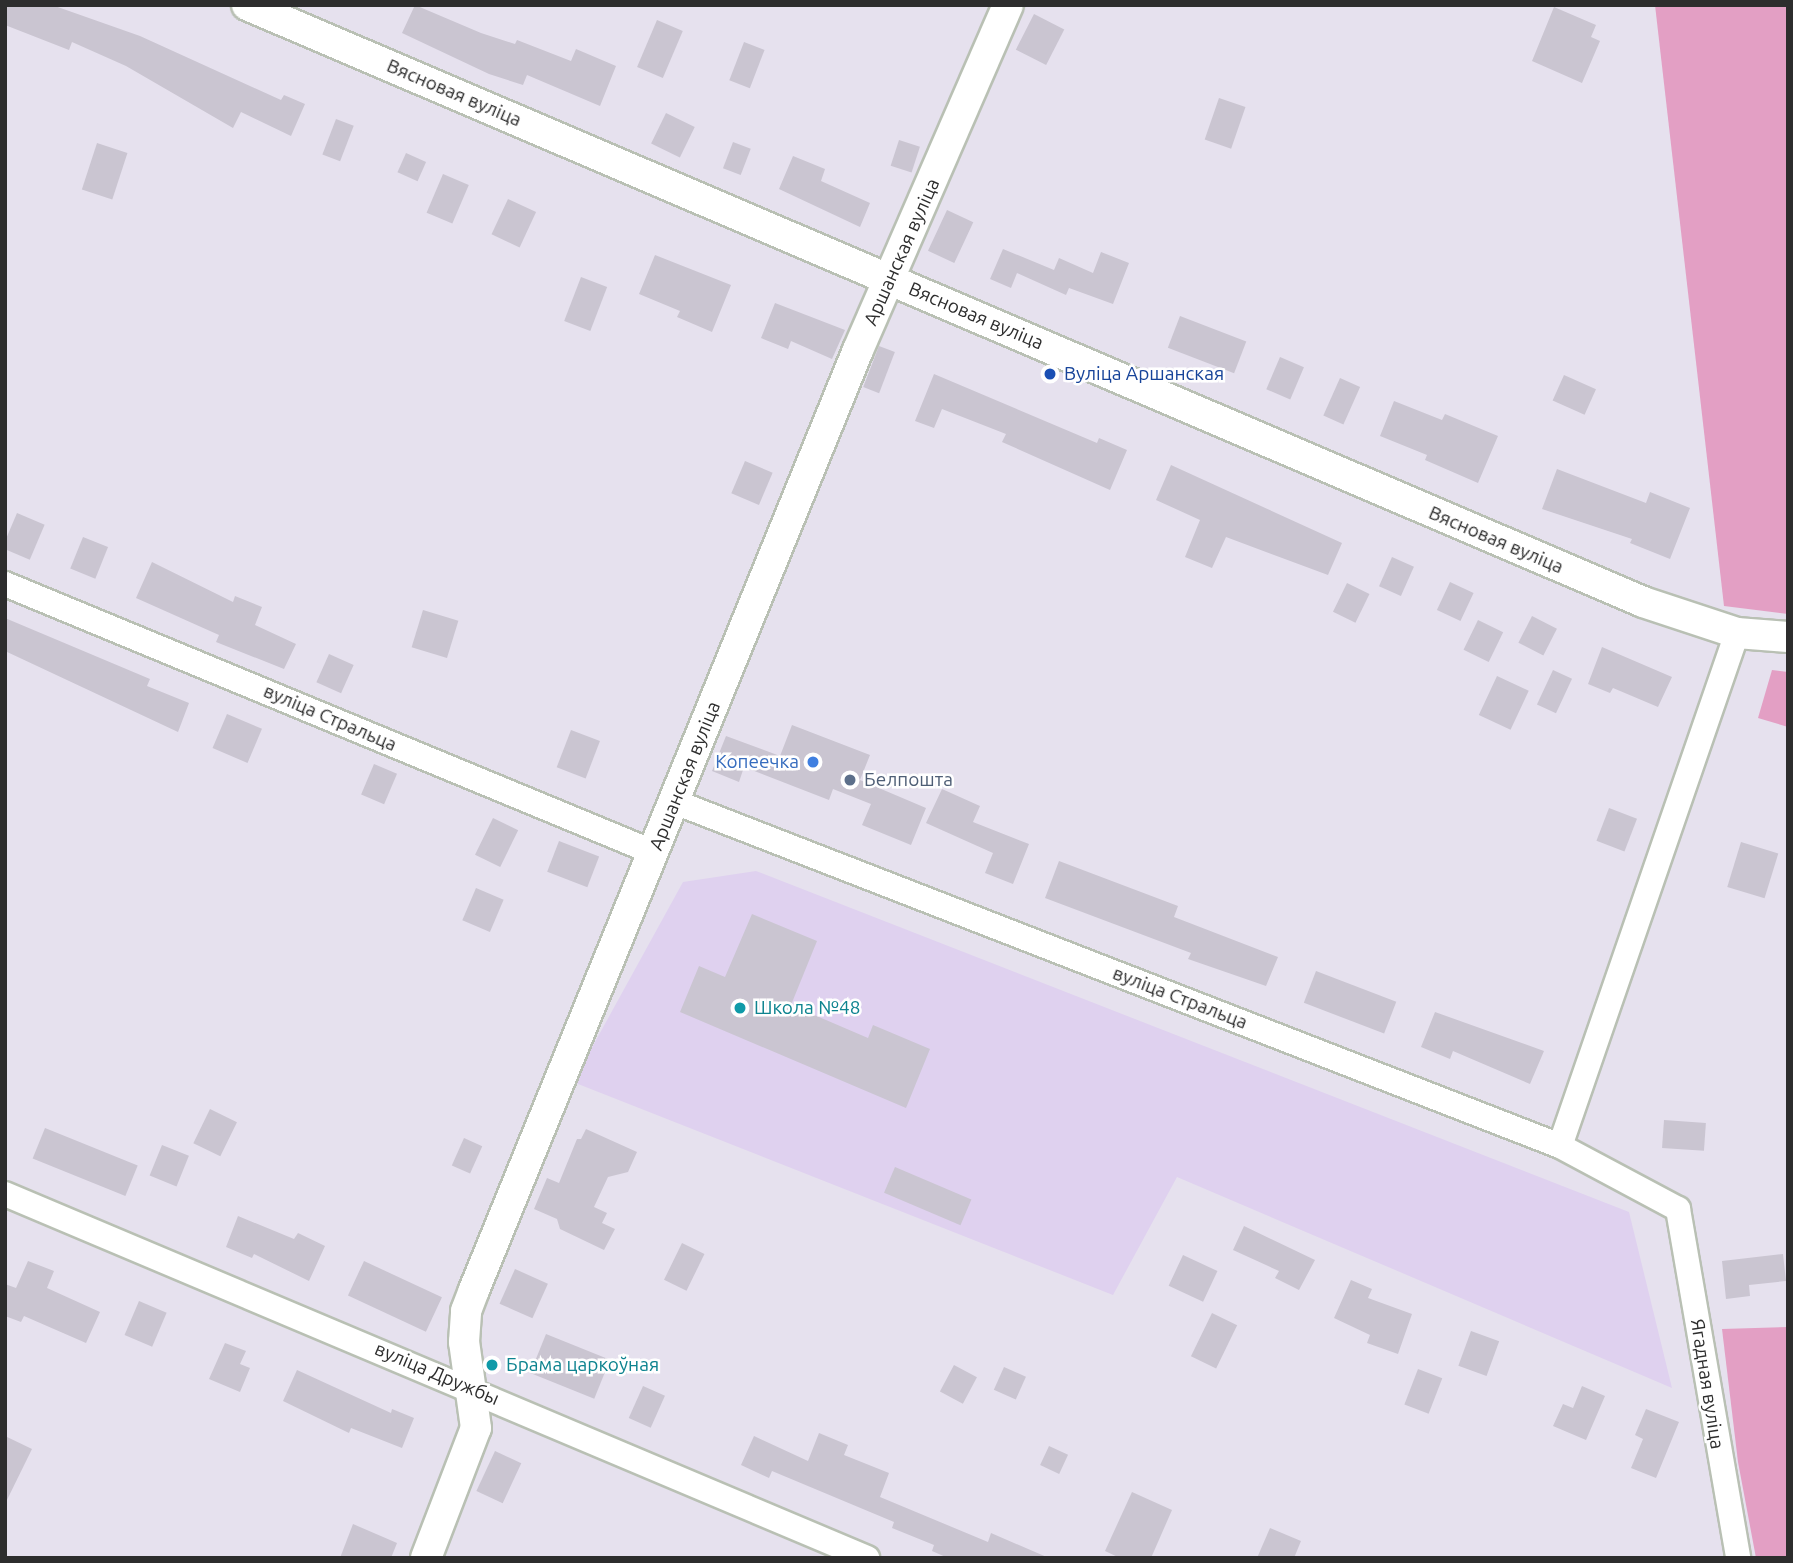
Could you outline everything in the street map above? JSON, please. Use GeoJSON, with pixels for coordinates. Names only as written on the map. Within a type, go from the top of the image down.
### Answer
{"type":"FeatureCollection","features":[{"type":"Feature","properties":{"kind":"street","name":"Вясновая вуліца"},"geometry":{"type":"LineString","coordinates":[[247,5],[1643,603],[1737,633],[1788,637]]}},
{"type":"Feature","properties":{"kind":"street","name":"Аршанская вуліца"},"geometry":{"type":"LineString","coordinates":[[426,1558],[476,1428],[468,1386],[466,1311],[891,279],[1008,5]]}},
{"type":"Feature","properties":{"kind":"street","name":"вуліца Стральца"},"geometry":{"type":"LineString","coordinates":[[5,584],[655,853]]}},
{"type":"Feature","properties":{"kind":"street"},"geometry":{"type":"LineString","coordinates":[[1560,1146],[1737,633]]}},
{"type":"Feature","properties":{"kind":"street","name":"вуліца Стральца"},"geometry":{"type":"LineString","coordinates":[[674,802],[1560,1146],[1678,1209]]}},
{"type":"Feature","properties":{"kind":"street","name":"вуліца Дружбы"},"geometry":{"type":"LineString","coordinates":[[5,1194],[468,1386],[867,1558]]}},
{"type":"Feature","properties":{"kind":"street","name":"Ягадная вуліца"},"geometry":{"type":"LineString","coordinates":[[1678,1209],[1738,1558]]}},
{"type":"Feature","properties":{"kind":"shaded area"},"geometry":{"type":"Polygon","coordinates":[[[1655,5],[1788,5],[1788,614],[1724,606],[1655,5]]]}},
{"type":"Feature","properties":{"kind":"shaded area"},"geometry":{"type":"Polygon","coordinates":[[[1772,670],[1788,672],[1788,727],[1758,718],[1772,670]]]}},
{"type":"Feature","properties":{"kind":"shaded area"},"geometry":{"type":"Polygon","coordinates":[[[756,871],[1629,1212],[1672,1388],[1177,1177],[1113,1295],[573,1082],[683,882],[756,871]]]}},
{"type":"Feature","properties":{"kind":"shaded area"},"geometry":{"type":"Polygon","coordinates":[[[1788,1327],[1788,1558],[1756,1558],[1738,1462],[1722,1329],[1788,1327]]]}},
{"type":"Feature","properties":{"kind":"building"},"geometry":{"type":"Polygon","coordinates":[[[5,5],[52,5],[140,36],[281,100],[284,95],[305,104],[291,136],[241,112],[233,128],[126,66],[72,42],[69,50],[5,25],[5,5]]]}},
{"type":"Feature","properties":{"kind":"building"},"geometry":{"type":"Polygon","coordinates":[[[415,5],[481,33],[515,44],[517,40],[571,61],[576,49],[616,66],[600,106],[527,75],[523,85],[489,74],[402,33],[415,5]]]}},
{"type":"Feature","properties":{"kind":"building"},"geometry":{"type":"Polygon","coordinates":[[[1554,7],[1596,25],[1591,37],[1600,41],[1582,83],[1532,61],[1554,7]]]}},
{"type":"Feature","properties":{"kind":"building"},"geometry":{"type":"Polygon","coordinates":[[[1034,14],[1064,29],[1046,65],[1016,50],[1034,14]]]}},
{"type":"Feature","properties":{"kind":"building"},"geometry":{"type":"Polygon","coordinates":[[[657,20],[683,31],[663,78],[637,67],[657,20]]]}},
{"type":"Feature","properties":{"kind":"building"},"geometry":{"type":"Polygon","coordinates":[[[744,42],[765,50],[750,88],[729,80],[744,42]]]}},
{"type":"Feature","properties":{"kind":"building"},"geometry":{"type":"Polygon","coordinates":[[[1219,98],[1245,107],[1231,149],[1205,140],[1219,98]]]}},
{"type":"Feature","properties":{"kind":"building"},"geometry":{"type":"Polygon","coordinates":[[[666,113],[695,127],[680,158],[651,144],[666,113]]]}},
{"type":"Feature","properties":{"kind":"building"},"geometry":{"type":"Polygon","coordinates":[[[336,119],[354,126],[340,161],[322,154],[336,119]]]}},
{"type":"Feature","properties":{"kind":"building"},"geometry":{"type":"Polygon","coordinates":[[[899,140],[920,147],[912,172],[891,166],[899,140]]]}},
{"type":"Feature","properties":{"kind":"building"},"geometry":{"type":"Polygon","coordinates":[[[733,142],[751,149],[741,175],[723,168],[733,142]]]}},
{"type":"Feature","properties":{"kind":"building"},"geometry":{"type":"Polygon","coordinates":[[[97,143],[127,153],[112,199],[82,190],[97,143]]]}},
{"type":"Feature","properties":{"kind":"building"},"geometry":{"type":"Polygon","coordinates":[[[406,153],[426,162],[418,181],[397,172],[406,153]]]}},
{"type":"Feature","properties":{"kind":"building"},"geometry":{"type":"Polygon","coordinates":[[[793,156],[825,169],[821,181],[870,203],[860,227],[779,189],[793,156]]]}},
{"type":"Feature","properties":{"kind":"building"},"geometry":{"type":"Polygon","coordinates":[[[443,174],[469,185],[452,224],[427,213],[443,174]]]}},
{"type":"Feature","properties":{"kind":"building"},"geometry":{"type":"Polygon","coordinates":[[[508,199],[536,212],[520,247],[492,234],[508,199]]]}},
{"type":"Feature","properties":{"kind":"building"},"geometry":{"type":"Polygon","coordinates":[[[947,210],[973,222],[954,263],[928,251],[947,210]]]}},
{"type":"Feature","properties":{"kind":"building"},"geometry":{"type":"Polygon","coordinates":[[[1003,249],[1054,270],[1059,258],[1093,273],[1101,252],[1129,263],[1113,304],[1069,288],[1066,295],[1017,273],[1011,288],[990,279],[1003,249]]]}},
{"type":"Feature","properties":{"kind":"building"},"geometry":{"type":"Polygon","coordinates":[[[655,255],[731,285],[712,332],[677,317],[680,311],[639,294],[655,255]]]}},
{"type":"Feature","properties":{"kind":"building"},"geometry":{"type":"Polygon","coordinates":[[[581,277],[607,287],[590,331],[564,321],[581,277]]]}},
{"type":"Feature","properties":{"kind":"building"},"geometry":{"type":"Polygon","coordinates":[[[775,303],[845,330],[832,359],[791,341],[788,349],[761,338],[775,303]]]}},
{"type":"Feature","properties":{"kind":"building"},"geometry":{"type":"Polygon","coordinates":[[[1180,316],[1246,341],[1234,373],[1168,348],[1180,316]]]}},
{"type":"Feature","properties":{"kind":"building"},"geometry":{"type":"Polygon","coordinates":[[[879,346],[895,352],[879,393],[863,387],[879,346]]]}},
{"type":"Feature","properties":{"kind":"building"},"geometry":{"type":"Polygon","coordinates":[[[1280,357],[1304,367],[1290,399],[1266,389],[1280,357]]]}},
{"type":"Feature","properties":{"kind":"building"},"geometry":{"type":"Polygon","coordinates":[[[934,374],[1097,443],[1099,438],[1127,450],[1110,490],[1002,442],[1006,434],[942,409],[934,428],[915,421],[934,374]]]}},
{"type":"Feature","properties":{"kind":"building"},"geometry":{"type":"Polygon","coordinates":[[[1564,375],[1596,389],[1585,415],[1553,401],[1564,375]]]}},
{"type":"Feature","properties":{"kind":"building"},"geometry":{"type":"Polygon","coordinates":[[[1340,378],[1360,387],[1343,424],[1323,415],[1340,378]]]}},
{"type":"Feature","properties":{"kind":"building"},"geometry":{"type":"Polygon","coordinates":[[[1394,401],[1442,420],[1445,414],[1498,436],[1478,483],[1425,460],[1427,455],[1380,436],[1394,401]]]}},
{"type":"Feature","properties":{"kind":"building"},"geometry":{"type":"Polygon","coordinates":[[[745,461],[773,473],[759,505],[731,493],[745,461]]]}},
{"type":"Feature","properties":{"kind":"building"},"geometry":{"type":"Polygon","coordinates":[[[1171,465],[1342,543],[1328,575],[1226,537],[1212,568],[1185,557],[1200,520],[1156,500],[1171,465]]]}},
{"type":"Feature","properties":{"kind":"building"},"geometry":{"type":"Polygon","coordinates":[[[1557,469],[1646,503],[1650,492],[1690,508],[1670,559],[1630,543],[1632,539],[1542,509],[1557,469]]]}},
{"type":"Feature","properties":{"kind":"building"},"geometry":{"type":"Polygon","coordinates":[[[17,513],[45,525],[30,560],[5,549],[5,541],[17,513]]]}},
{"type":"Feature","properties":{"kind":"building"},"geometry":{"type":"Polygon","coordinates":[[[83,537],[108,547],[95,579],[70,569],[83,537]]]}},
{"type":"Feature","properties":{"kind":"building"},"geometry":{"type":"Polygon","coordinates":[[[1392,557],[1414,567],[1401,596],[1379,586],[1392,557]]]}},
{"type":"Feature","properties":{"kind":"building"},"geometry":{"type":"Polygon","coordinates":[[[152,562],[233,602],[235,596],[262,607],[255,625],[296,644],[284,669],[216,642],[219,635],[136,598],[152,562]]]}},
{"type":"Feature","properties":{"kind":"building"},"geometry":{"type":"Polygon","coordinates":[[[1450,582],[1474,593],[1460,621],[1437,610],[1450,582]]]}},
{"type":"Feature","properties":{"kind":"building"},"geometry":{"type":"Polygon","coordinates":[[[1347,583],[1369,594],[1355,623],[1333,612],[1347,583]]]}},
{"type":"Feature","properties":{"kind":"building"},"geometry":{"type":"Polygon","coordinates":[[[423,610],[458,621],[447,658],[412,647],[423,610]]]}},
{"type":"Feature","properties":{"kind":"building"},"geometry":{"type":"Polygon","coordinates":[[[1532,616],[1557,629],[1543,655],[1518,643],[1532,616]]]}},
{"type":"Feature","properties":{"kind":"building"},"geometry":{"type":"Polygon","coordinates":[[[5,618],[150,679],[147,686],[189,703],[178,732],[5,651],[5,618]]]}},
{"type":"Feature","properties":{"kind":"building"},"geometry":{"type":"Polygon","coordinates":[[[1478,620],[1503,632],[1489,662],[1464,650],[1478,620]]]}},
{"type":"Feature","properties":{"kind":"building"},"geometry":{"type":"Polygon","coordinates":[[[1602,647],[1672,677],[1658,707],[1613,688],[1610,693],[1588,684],[1602,647]]]}},
{"type":"Feature","properties":{"kind":"building"},"geometry":{"type":"Polygon","coordinates":[[[329,654],[354,665],[341,693],[316,682],[329,654]]]}},
{"type":"Feature","properties":{"kind":"building"},"geometry":{"type":"Polygon","coordinates":[[[1553,670],[1572,679],[1556,713],[1537,704],[1553,670]]]}},
{"type":"Feature","properties":{"kind":"building"},"geometry":{"type":"Polygon","coordinates":[[[1497,676],[1529,691],[1511,730],[1479,715],[1497,676]]]}},
{"type":"Feature","properties":{"kind":"building"},"geometry":{"type":"Polygon","coordinates":[[[227,714],[262,729],[248,763],[213,748],[227,714]]]}},
{"type":"Feature","properties":{"kind":"building"},"geometry":{"type":"Polygon","coordinates":[[[792,725],[870,755],[860,780],[926,808],[911,845],[862,825],[871,804],[833,789],[829,800],[744,767],[739,782],[712,771],[726,736],[780,756],[792,725]]]}},
{"type":"Feature","properties":{"kind":"building"},"geometry":{"type":"Polygon","coordinates":[[[571,730],[600,741],[586,778],[557,767],[571,730]]]}},
{"type":"Feature","properties":{"kind":"building"},"geometry":{"type":"Polygon","coordinates":[[[374,764],[397,774],[384,804],[361,794],[374,764]]]}},
{"type":"Feature","properties":{"kind":"building"},"geometry":{"type":"Polygon","coordinates":[[[942,789],[980,806],[973,822],[1029,844],[1013,884],[985,873],[993,853],[926,823],[942,789]]]}},
{"type":"Feature","properties":{"kind":"building"},"geometry":{"type":"Polygon","coordinates":[[[1609,808],[1637,819],[1624,851],[1596,841],[1609,808]]]}},
{"type":"Feature","properties":{"kind":"building"},"geometry":{"type":"Polygon","coordinates":[[[493,818],[518,830],[500,867],[475,855],[493,818]]]}},
{"type":"Feature","properties":{"kind":"building"},"geometry":{"type":"Polygon","coordinates":[[[559,841],[599,856],[587,887],[547,872],[559,841]]]}},
{"type":"Feature","properties":{"kind":"building"},"geometry":{"type":"Polygon","coordinates":[[[1741,842],[1778,853],[1765,898],[1727,887],[1741,842]]]}},
{"type":"Feature","properties":{"kind":"building"},"geometry":{"type":"Polygon","coordinates":[[[1059,861],[1178,906],[1174,917],[1278,957],[1266,986],[1188,959],[1191,953],[1045,898],[1059,861]]]}},
{"type":"Feature","properties":{"kind":"building"},"geometry":{"type":"Polygon","coordinates":[[[476,888],[504,900],[490,932],[462,920],[476,888]]]}},
{"type":"Feature","properties":{"kind":"building","name":"Школа №48"},"geometry":{"type":"Polygon","coordinates":[[[752,914],[817,941],[791,1005],[868,1038],[873,1025],[930,1049],[906,1108],[680,1012],[699,966],[725,977],[752,914]]]}},
{"type":"Feature","properties":{"kind":"building"},"geometry":{"type":"Polygon","coordinates":[[[1316,971],[1396,1002],[1384,1034],[1304,1003],[1316,971]]]}},
{"type":"Feature","properties":{"kind":"building"},"geometry":{"type":"Polygon","coordinates":[[[1435,1012],[1544,1051],[1530,1084],[1453,1051],[1450,1059],[1421,1047],[1435,1012]]]}},
{"type":"Feature","properties":{"kind":"building"},"geometry":{"type":"Polygon","coordinates":[[[210,1109],[237,1122],[220,1156],[193,1143],[210,1109]]]}},
{"type":"Feature","properties":{"kind":"building"},"geometry":{"type":"Polygon","coordinates":[[[1664,1120],[1706,1123],[1704,1151],[1662,1148],[1664,1120]]]}},
{"type":"Feature","properties":{"kind":"building"},"geometry":{"type":"Polygon","coordinates":[[[45,1128],[138,1165],[125,1196],[33,1159],[45,1128]]]}},
{"type":"Feature","properties":{"kind":"building"},"geometry":{"type":"Polygon","coordinates":[[[586,1129],[637,1152],[628,1172],[608,1177],[594,1207],[607,1213],[602,1223],[615,1229],[604,1250],[560,1229],[557,1219],[534,1209],[547,1178],[559,1183],[577,1139],[581,1139],[586,1129]]]}},
{"type":"Feature","properties":{"kind":"building"},"geometry":{"type":"Polygon","coordinates":[[[464,1138],[482,1146],[470,1174],[452,1165],[464,1138]]]}},
{"type":"Feature","properties":{"kind":"building"},"geometry":{"type":"Polygon","coordinates":[[[162,1145],[189,1156],[177,1186],[150,1176],[162,1145]]]}},
{"type":"Feature","properties":{"kind":"building"},"geometry":{"type":"Polygon","coordinates":[[[895,1167],[971,1199],[960,1225],[884,1193],[895,1167]]]}},
{"type":"Feature","properties":{"kind":"building"},"geometry":{"type":"Polygon","coordinates":[[[238,1216],[294,1239],[298,1233],[325,1246],[309,1281],[254,1254],[252,1258],[226,1247],[238,1216]]]}},
{"type":"Feature","properties":{"kind":"building"},"geometry":{"type":"Polygon","coordinates":[[[1244,1226],[1315,1260],[1299,1290],[1275,1278],[1279,1271],[1233,1250],[1244,1226]]]}},
{"type":"Feature","properties":{"kind":"building"},"geometry":{"type":"Polygon","coordinates":[[[682,1243],[704,1254],[686,1291],[664,1280],[682,1243]]]}},
{"type":"Feature","properties":{"kind":"building"},"geometry":{"type":"Polygon","coordinates":[[[1783,1254],[1786,1281],[1749,1285],[1750,1296],[1726,1299],[1722,1261],[1783,1254]]]}},
{"type":"Feature","properties":{"kind":"building"},"geometry":{"type":"Polygon","coordinates":[[[1183,1255],[1217,1271],[1203,1302],[1169,1286],[1183,1255]]]}},
{"type":"Feature","properties":{"kind":"building"},"geometry":{"type":"Polygon","coordinates":[[[28,1261],[54,1271],[47,1288],[100,1312],[86,1343],[24,1316],[21,1322],[5,1316],[5,1284],[16,1288],[28,1261]]]}},
{"type":"Feature","properties":{"kind":"building"},"geometry":{"type":"Polygon","coordinates":[[[364,1261],[442,1297],[426,1332],[348,1295],[364,1261]]]}},
{"type":"Feature","properties":{"kind":"building"},"geometry":{"type":"Polygon","coordinates":[[[515,1269],[548,1284],[532,1318],[500,1304],[515,1269]]]}},
{"type":"Feature","properties":{"kind":"building"},"geometry":{"type":"Polygon","coordinates":[[[1351,1280],[1372,1289],[1368,1298],[1412,1314],[1398,1354],[1367,1343],[1370,1335],[1334,1318],[1351,1280]]]}},
{"type":"Feature","properties":{"kind":"building"},"geometry":{"type":"Polygon","coordinates":[[[139,1301],[167,1313],[152,1347],[125,1335],[139,1301]]]}},
{"type":"Feature","properties":{"kind":"building"},"geometry":{"type":"Polygon","coordinates":[[[1212,1313],[1237,1325],[1216,1368],[1191,1356],[1212,1313]]]}},
{"type":"Feature","properties":{"kind":"building"},"geometry":{"type":"Polygon","coordinates":[[[1471,1331],[1499,1341],[1487,1376],[1458,1366],[1471,1331]]]}},
{"type":"Feature","properties":{"kind":"building"},"geometry":{"type":"Polygon","coordinates":[[[546,1334],[610,1360],[594,1399],[530,1373],[546,1334]]]}},
{"type":"Feature","properties":{"kind":"building"},"geometry":{"type":"Polygon","coordinates":[[[225,1343],[246,1351],[240,1364],[250,1368],[240,1392],[209,1379],[225,1343]]]}},
{"type":"Feature","properties":{"kind":"building"},"geometry":{"type":"Polygon","coordinates":[[[954,1365],[977,1377],[963,1404],[940,1391],[954,1365]]]}},
{"type":"Feature","properties":{"kind":"building"},"geometry":{"type":"Polygon","coordinates":[[[1004,1367],[1026,1377],[1016,1400],[994,1390],[1004,1367]]]}},
{"type":"Feature","properties":{"kind":"building"},"geometry":{"type":"Polygon","coordinates":[[[1418,1369],[1442,1378],[1429,1414],[1404,1404],[1418,1369]]]}},
{"type":"Feature","properties":{"kind":"building"},"geometry":{"type":"Polygon","coordinates":[[[297,1370],[391,1413],[392,1409],[414,1418],[402,1448],[351,1428],[349,1433],[283,1401],[297,1370]]]}},
{"type":"Feature","properties":{"kind":"building"},"geometry":{"type":"Polygon","coordinates":[[[643,1386],[665,1396],[651,1428],[629,1418],[643,1386]]]}},
{"type":"Feature","properties":{"kind":"building"},"geometry":{"type":"Polygon","coordinates":[[[1582,1386],[1605,1396],[1586,1440],[1553,1426],[1563,1404],[1573,1408],[1582,1386]]]}},
{"type":"Feature","properties":{"kind":"building"},"geometry":{"type":"Polygon","coordinates":[[[1646,1409],[1679,1422],[1656,1478],[1631,1468],[1643,1439],[1635,1435],[1646,1409]]]}},
{"type":"Feature","properties":{"kind":"building"},"geometry":{"type":"Polygon","coordinates":[[[819,1433],[848,1445],[844,1455],[889,1473],[880,1497],[988,1542],[991,1533],[1049,1558],[948,1558],[932,1551],[934,1545],[892,1528],[894,1522],[772,1471],[769,1478],[741,1465],[754,1436],[808,1461],[819,1433]]]}},
{"type":"Feature","properties":{"kind":"building"},"geometry":{"type":"Polygon","coordinates":[[[5,1436],[32,1449],[5,1504],[5,1436]]]}},
{"type":"Feature","properties":{"kind":"building"},"geometry":{"type":"Polygon","coordinates":[[[1049,1446],[1068,1455],[1059,1474],[1040,1465],[1049,1446]]]}},
{"type":"Feature","properties":{"kind":"building"},"geometry":{"type":"Polygon","coordinates":[[[495,1451],[521,1463],[503,1503],[476,1491],[495,1451]]]}},
{"type":"Feature","properties":{"kind":"building"},"geometry":{"type":"Polygon","coordinates":[[[1132,1492],[1172,1510],[1151,1558],[1120,1558],[1105,1551],[1132,1492]]]}},
{"type":"Feature","properties":{"kind":"building"},"geometry":{"type":"Polygon","coordinates":[[[353,1524],[397,1543],[391,1558],[340,1558],[353,1524]]]}},
{"type":"Feature","properties":{"kind":"building"},"geometry":{"type":"Polygon","coordinates":[[[1270,1528],[1301,1541],[1294,1558],[1257,1558],[1270,1528]]]}},
{"type":"Feature","properties":{"kind":"place","name":"Вуліца Аршанская"},"geometry":{"type":"Point","coordinates":[1050,374]}},
{"type":"Feature","properties":{"kind":"place","name":"Копеечка"},"geometry":{"type":"Point","coordinates":[813,762]}},
{"type":"Feature","properties":{"kind":"place","name":"Белпошта"},"geometry":{"type":"Point","coordinates":[850,780]}},
{"type":"Feature","properties":{"kind":"place","name":"Школа №48"},"geometry":{"type":"Point","coordinates":[740,1008]}},
{"type":"Feature","properties":{"kind":"place","name":"Брама царкоўная"},"geometry":{"type":"Point","coordinates":[492,1365]}}]}
